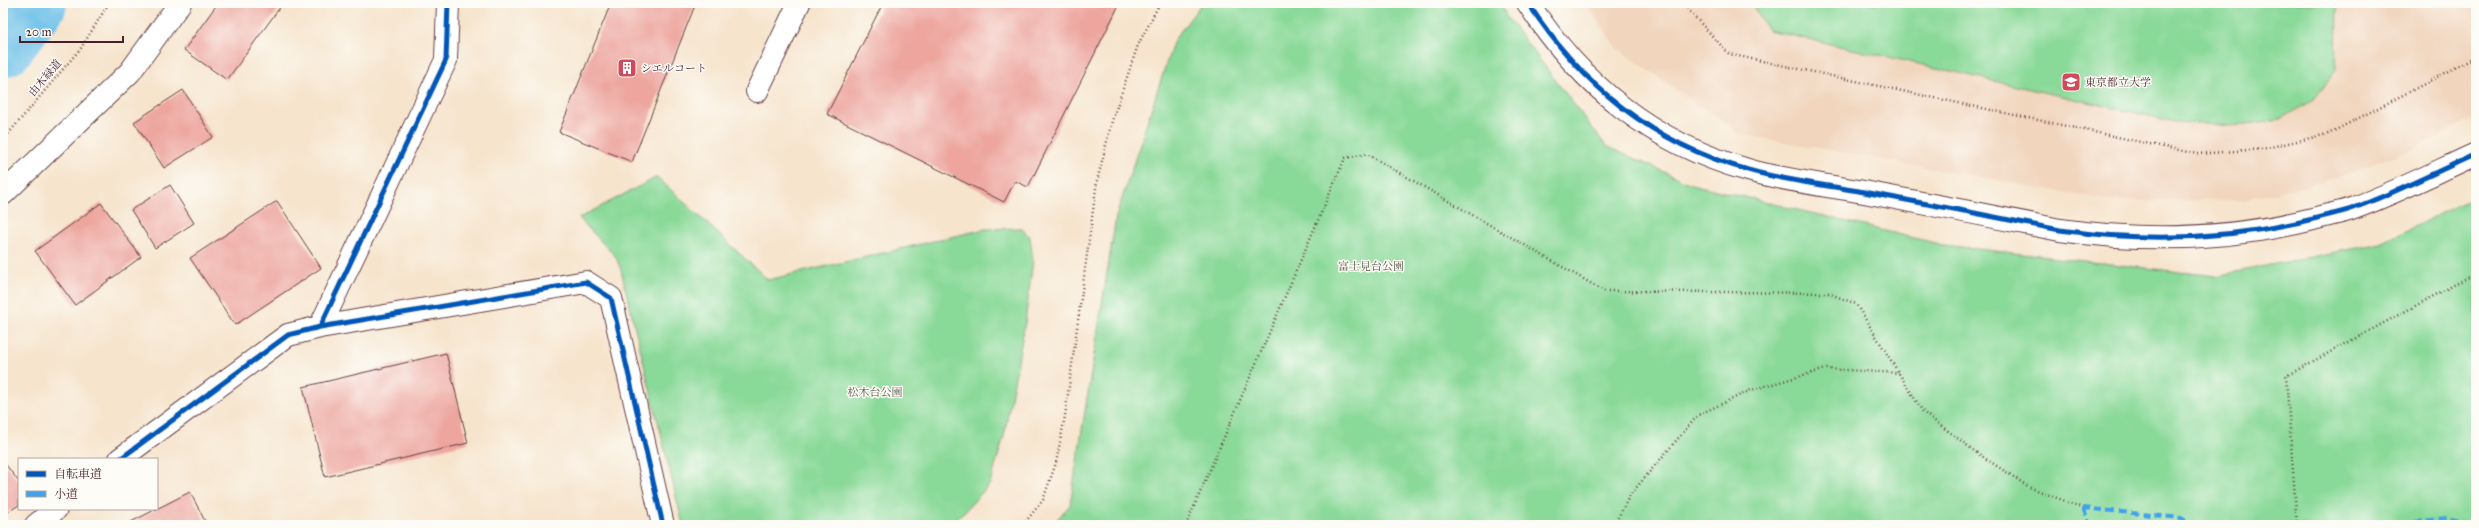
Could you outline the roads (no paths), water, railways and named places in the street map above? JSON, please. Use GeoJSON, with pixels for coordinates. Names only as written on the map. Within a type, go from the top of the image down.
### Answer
{"type":"FeatureCollection","features":[{"type":"Feature","properties":{"kind":"street"},"geometry":{"type":"LineString","coordinates":[[3,194],[130,72],[180,3]]}},
{"type":"Feature","properties":{"kind":"street"},"geometry":{"type":"LineString","coordinates":[[320,328],[446,60],[448,3]]}},
{"type":"Feature","properties":{"kind":"street"},"geometry":{"type":"LineString","coordinates":[[757,91],[800,3]]}},
{"type":"Feature","properties":{"kind":"street"},"geometry":{"type":"LineString","coordinates":[[1528,3],[1575,66],[1609,99],[1652,130],[1691,150],[1750,170],[2060,230],[2110,237],[2164,239],[2217,236],[2287,225],[2353,209],[2476,154]]}},
{"type":"Feature","properties":{"kind":"street"},"geometry":{"type":"LineString","coordinates":[[121,458],[288,335],[320,328],[586,282],[611,298],[663,525]]}},
{"type":"Feature","properties":{"kind":"street"},"geometry":{"type":"LineString","coordinates":[[36,525],[55,510]]}},
{"type":"Feature","properties":{"kind":"waterway"},"geometry":{"type":"LineString","coordinates":[[3,46],[36,3]]}},
{"type":"Feature","properties":{"kind":"place","name":"シエルコート"},"geometry":{"type":"Point","coordinates":[627,68]}},
{"type":"Feature","properties":{"kind":"place","name":"東京都立大学"},"geometry":{"type":"Point","coordinates":[2071,82]}},
{"type":"Feature","properties":{"kind":"park label","name":"富士見台公園"},"geometry":{"type":"Point","coordinates":[1371,266]}},
{"type":"Feature","properties":{"kind":"park label","name":"松木台公園"},"geometry":{"type":"Point","coordinates":[875,392]}}]}
